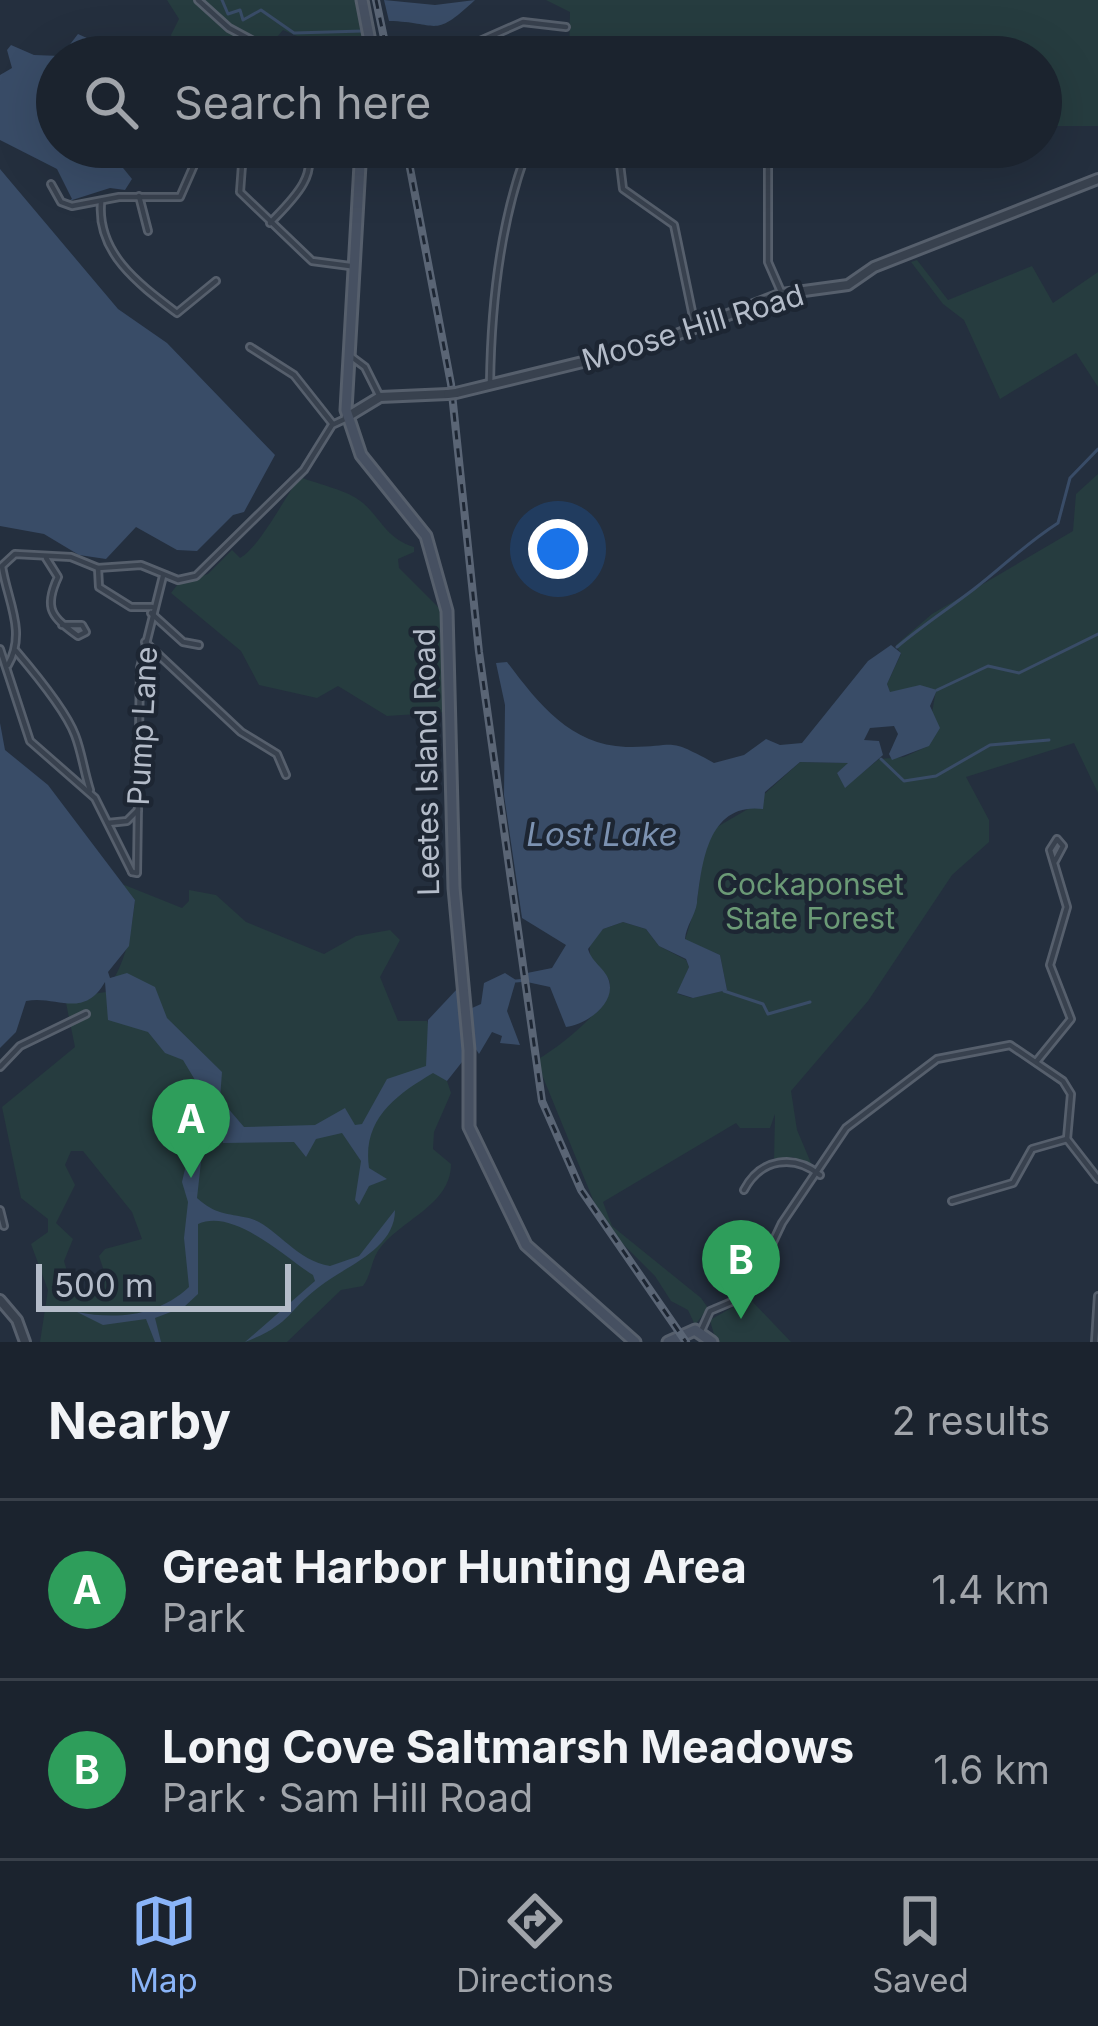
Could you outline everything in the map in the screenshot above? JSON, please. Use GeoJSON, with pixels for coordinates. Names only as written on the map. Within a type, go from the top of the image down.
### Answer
{"type":"FeatureCollection","features":[{"type":"Feature","properties":{"kind":"main road"},"geometry":{"type":"LineString","coordinates":[[362,0],[369,36]]}},
{"type":"Feature","properties":{"kind":"main road","name":"Leetes Island Road"},"geometry":{"type":"LineString","coordinates":[[360,168],[347,418],[365,462],[426,536],[448,611],[454,888],[472,1136],[530,1250],[635,1342]]}},
{"type":"Feature","properties":{"kind":"main road"},"geometry":{"type":"LineString","coordinates":[[668,1342],[701,1330],[712,1342]]}},
{"type":"Feature","properties":{"kind":"street"},"geometry":{"type":"LineString","coordinates":[[198,0],[244,36]]}},
{"type":"Feature","properties":{"kind":"street"},"geometry":{"type":"LineString","coordinates":[[491,36],[520,23],[566,27]]}},
{"type":"Feature","properties":{"kind":"street"},"geometry":{"type":"LineString","coordinates":[[51,184],[61,202],[72,206],[139,196],[180,197],[193,168]]}},
{"type":"Feature","properties":{"kind":"street"},"geometry":{"type":"LineString","coordinates":[[242,168],[237,176],[242,195],[312,261],[354,269]]}},
{"type":"Feature","properties":{"kind":"street"},"geometry":{"type":"LineString","coordinates":[[270,223],[310,168]]}},
{"type":"Feature","properties":{"kind":"street"},"geometry":{"type":"LineString","coordinates":[[490,384],[491,331],[512,193],[521,168]]}},
{"type":"Feature","properties":{"kind":"street"},"geometry":{"type":"LineString","coordinates":[[620,168],[623,189],[674,225],[695,328]]}},
{"type":"Feature","properties":{"kind":"street"},"geometry":{"type":"LineString","coordinates":[[768,168],[768,262],[782,294]]}},
{"type":"Feature","properties":{"kind":"street","name":"Moose Hill Road"},"geometry":{"type":"LineString","coordinates":[[347,418],[380,397],[452,393],[490,384],[648,346],[782,294],[848,285],[874,267],[1098,179]]}},
{"type":"Feature","properties":{"kind":"street"},"geometry":{"type":"LineString","coordinates":[[139,196],[148,231]]}},
{"type":"Feature","properties":{"kind":"street"},"geometry":{"type":"LineString","coordinates":[[101,201],[99,221],[120,262],[134,281],[177,313],[216,281]]}},
{"type":"Feature","properties":{"kind":"street"},"geometry":{"type":"LineString","coordinates":[[250,347],[294,375],[332,425]]}},
{"type":"Feature","properties":{"kind":"street"},"geometry":{"type":"LineString","coordinates":[[349,355],[365,368],[380,397]]}},
{"type":"Feature","properties":{"kind":"street"},"geometry":{"type":"LineString","coordinates":[[8,665],[16,651],[16,622],[3,588],[1,565],[19,553],[46,559],[71,557],[98,568],[141,565],[182,580],[204,572],[310,462],[332,425],[347,418]]}},
{"type":"Feature","properties":{"kind":"street"},"geometry":{"type":"LineString","coordinates":[[46,559],[58,578],[48,600],[50,614],[62,625]]}},
{"type":"Feature","properties":{"kind":"street"},"geometry":{"type":"LineString","coordinates":[[98,568],[99,587],[139,610],[151,610],[183,642],[199,645]]}},
{"type":"Feature","properties":{"kind":"street","name":"Pump Lane"},"geometry":{"type":"LineString","coordinates":[[109,823],[132,872],[137,873],[145,642],[163,576]]}},
{"type":"Feature","properties":{"kind":"street"},"geometry":{"type":"LineString","coordinates":[[145,642],[241,732],[277,754],[286,775]]}},
{"type":"Feature","properties":{"kind":"street"},"geometry":{"type":"LineString","coordinates":[[0,649],[30,741],[92,795]]}},
{"type":"Feature","properties":{"kind":"street"},"geometry":{"type":"LineString","coordinates":[[16,651],[40,675],[45,694],[74,732],[92,795],[109,823],[127,821],[139,810]]}},
{"type":"Feature","properties":{"kind":"street"},"geometry":{"type":"LineString","coordinates":[[1036,1062],[1071,1016],[1051,965],[1067,907],[1055,862]]}},
{"type":"Feature","properties":{"kind":"street"},"geometry":{"type":"LineString","coordinates":[[0,1066],[20,1046],[86,1014]]}},
{"type":"Feature","properties":{"kind":"street"},"geometry":{"type":"LineString","coordinates":[[701,1330],[710,1311],[736,1300],[751,1287],[770,1257],[782,1223],[820,1175],[844,1130],[935,1060],[1010,1045],[1036,1062],[1071,1094],[1067,1139],[1098,1179]]}},
{"type":"Feature","properties":{"kind":"street"},"geometry":{"type":"LineString","coordinates":[[952,1201],[1013,1183],[1032,1149],[1067,1139]]}},
{"type":"Feature","properties":{"kind":"street"},"geometry":{"type":"LineString","coordinates":[[744,1190],[782,1160],[793,1158],[820,1175]]}},
{"type":"Feature","properties":{"kind":"street"},"geometry":{"type":"LineString","coordinates":[[0,1210],[4,1226]]}},
{"type":"Feature","properties":{"kind":"street"},"geometry":{"type":"LineString","coordinates":[[1095,1342],[1098,1297]]}},
{"type":"Feature","properties":{"kind":"street"},"geometry":{"type":"LineString","coordinates":[[0,1300],[17,1320],[25,1342]]}},
{"type":"Feature","properties":{"kind":"green space"},"geometry":{"type":"Polygon","coordinates":[[[167,0],[356,0],[363,36],[297,36],[283,30],[278,36],[171,36],[179,19],[167,0]]]}},
{"type":"Feature","properties":{"kind":"green space"},"geometry":{"type":"Polygon","coordinates":[[[546,0],[1098,0],[1098,126],[1062,126],[1062,36],[569,36],[570,12],[546,0]]]}},
{"type":"Feature","properties":{"kind":"green space"},"geometry":{"type":"Polygon","coordinates":[[[917,260],[948,300],[1032,266],[1053,303],[1098,272],[1098,387],[1076,353],[1000,399],[964,320],[943,304],[911,262],[917,260]]]}},
{"type":"Feature","properties":{"kind":"green space","name":"Cockaponset State Forest"},"geometry":{"type":"Polygon","coordinates":[[[1098,474],[1098,793],[1074,743],[966,777],[989,820],[989,842],[952,875],[868,1001],[791,1091],[797,1130],[814,1170],[793,1157],[774,1162],[775,1114],[770,1128],[740,1128],[736,1123],[603,1202],[612,1226],[701,1298],[708,1308],[695,1325],[688,1310],[671,1301],[655,1276],[603,1224],[536,1060],[583,1025],[604,1001],[609,980],[590,959],[590,942],[603,929],[623,922],[646,929],[659,946],[686,960],[689,967],[678,994],[692,998],[727,990],[720,955],[685,940],[697,901],[704,845],[717,827],[748,809],[800,762],[850,763],[837,773],[845,787],[879,759],[904,757],[926,747],[936,690],[890,692],[887,684],[901,654],[896,645],[932,614],[1073,531],[1076,494],[1098,474]]]}},
{"type":"Feature","properties":{"kind":"green space"},"geometry":{"type":"Polygon","coordinates":[[[300,477],[357,498],[391,534],[414,547],[414,552],[398,559],[399,568],[440,609],[448,712],[387,716],[338,686],[317,698],[259,685],[241,651],[171,593],[178,584],[208,574],[232,550],[240,558],[248,552],[300,477]]]}},
{"type":"Feature","properties":{"kind":"green space"},"geometry":{"type":"Polygon","coordinates":[[[122,884],[182,908],[189,901],[189,890],[216,895],[246,922],[324,954],[356,936],[390,930],[400,940],[380,977],[398,1021],[427,1021],[451,1093],[434,1132],[433,1149],[451,1164],[449,1179],[433,1202],[378,1251],[363,1286],[341,1290],[287,1342],[40,1342],[48,1290],[31,1244],[48,1232],[48,1219],[21,1198],[2,1107],[75,1047],[65,998],[106,992],[127,948],[135,900],[122,884]],[[71,1151],[65,1165],[75,1185],[56,1223],[73,1239],[64,1261],[74,1294],[92,1288],[104,1271],[99,1256],[105,1249],[142,1239],[132,1212],[83,1151],[71,1151]]]}},
{"type":"Feature","properties":{"kind":"green space"},"geometry":{"type":"Polygon","coordinates":[[[749,1298],[791,1342],[716,1342],[710,1320],[749,1298]]]}},
{"type":"Feature","properties":{"kind":"water"},"geometry":{"type":"Polygon","coordinates":[[[384,0],[435,5],[475,0],[451,20],[435,26],[389,21],[384,0]]]}},
{"type":"Feature","properties":{"kind":"water"},"geometry":{"type":"Polygon","coordinates":[[[11,45],[34,55],[36,158],[0,140],[0,75],[12,68],[7,50],[11,45]]]}},
{"type":"Feature","properties":{"kind":"water"},"geometry":{"type":"Polygon","coordinates":[[[123,168],[132,179],[125,190],[110,188],[66,202],[72,199],[57,169],[123,168]]]}},
{"type":"Feature","properties":{"kind":"water"},"geometry":{"type":"Polygon","coordinates":[[[0,169],[118,309],[167,343],[275,455],[244,512],[233,515],[197,551],[177,550],[136,527],[106,559],[79,555],[44,534],[0,526],[0,169]]]}},
{"type":"Feature","properties":{"kind":"water","name":"Lost Lake"},"geometry":{"type":"Polygon","coordinates":[[[891,645],[901,653],[887,684],[890,692],[920,685],[937,690],[930,706],[940,728],[929,746],[892,760],[889,754],[898,734],[894,726],[870,728],[864,740],[879,741],[883,755],[845,788],[837,773],[848,763],[800,762],[765,792],[763,809],[744,809],[719,826],[705,855],[685,939],[720,955],[727,990],[693,998],[677,993],[689,967],[686,959],[659,946],[646,929],[623,922],[603,929],[588,949],[607,977],[608,998],[590,1018],[566,1027],[550,987],[527,982],[527,973],[552,968],[566,945],[522,918],[504,795],[505,705],[496,663],[507,662],[557,719],[588,739],[626,747],[678,746],[714,763],[744,755],[766,739],[780,745],[802,743],[868,661],[891,645]]]}},
{"type":"Feature","properties":{"kind":"water"},"geometry":{"type":"Polygon","coordinates":[[[0,723],[5,750],[48,785],[135,900],[129,946],[108,972],[110,978],[127,973],[155,987],[167,1018],[222,1072],[220,1099],[244,1127],[315,1125],[345,1108],[355,1125],[362,1124],[387,1079],[426,1066],[428,1020],[458,988],[466,1057],[447,1081],[433,1073],[406,1090],[376,1122],[369,1168],[387,1179],[369,1186],[359,1205],[355,1200],[361,1161],[342,1133],[316,1139],[306,1157],[294,1142],[223,1143],[222,1120],[211,1112],[206,1117],[197,1198],[216,1210],[259,1222],[318,1263],[330,1266],[359,1256],[395,1210],[387,1236],[367,1256],[319,1287],[280,1323],[245,1342],[315,1281],[273,1247],[227,1223],[198,1224],[198,1294],[184,1307],[155,1318],[161,1342],[155,1342],[146,1319],[103,1325],[77,1312],[107,1316],[150,1310],[189,1287],[184,1238],[188,1202],[182,1182],[192,1139],[187,1106],[195,1080],[183,1060],[165,1053],[148,1032],[108,1020],[105,982],[79,1003],[26,1001],[16,1032],[0,1048],[0,723]]]}},
{"type":"Feature","properties":{"kind":"water"},"geometry":{"type":"Polygon","coordinates":[[[505,973],[516,980],[507,1011],[520,1045],[500,1043],[502,1036],[492,1032],[479,1054],[472,1043],[468,998],[472,1008],[481,1004],[484,983],[505,973]]]}},
{"type":"Feature","properties":{"kind":"waterway"},"geometry":{"type":"LineString","coordinates":[[222,0],[228,14],[240,10],[243,20],[261,10],[294,33],[363,31]]}},
{"type":"Feature","properties":{"kind":"waterway"},"geometry":{"type":"LineString","coordinates":[[897,647],[1058,523],[1070,478],[1098,449]]}},
{"type":"Feature","properties":{"kind":"waterway"},"geometry":{"type":"LineString","coordinates":[[937,690],[988,666],[1019,673],[1098,634]]}},
{"type":"Feature","properties":{"kind":"waterway"},"geometry":{"type":"LineString","coordinates":[[881,759],[904,781],[936,776],[990,745],[1049,740]]}},
{"type":"Feature","properties":{"kind":"waterway"},"geometry":{"type":"LineString","coordinates":[[516,981],[527,980]]}},
{"type":"Feature","properties":{"kind":"waterway"},"geometry":{"type":"LineString","coordinates":[[724,991],[763,1004],[768,1014],[810,1002]]}},
{"type":"Feature","properties":{"kind":"railway"},"geometry":{"type":"LineString","coordinates":[[376,0],[384,36]]}},
{"type":"Feature","properties":{"kind":"railway"},"geometry":{"type":"LineString","coordinates":[[410,168],[451,384],[479,652],[542,1101],[581,1190],[686,1342]]}},
{"type":"Feature","properties":{"kind":"place","name":"Great Harbor Hunting Area"},"geometry":{"type":"Point","coordinates":[191,1178]}},
{"type":"Feature","properties":{"kind":"place","name":"Long Cove Saltmarsh Meadows"},"geometry":{"type":"Point","coordinates":[741,1319]}}]}
